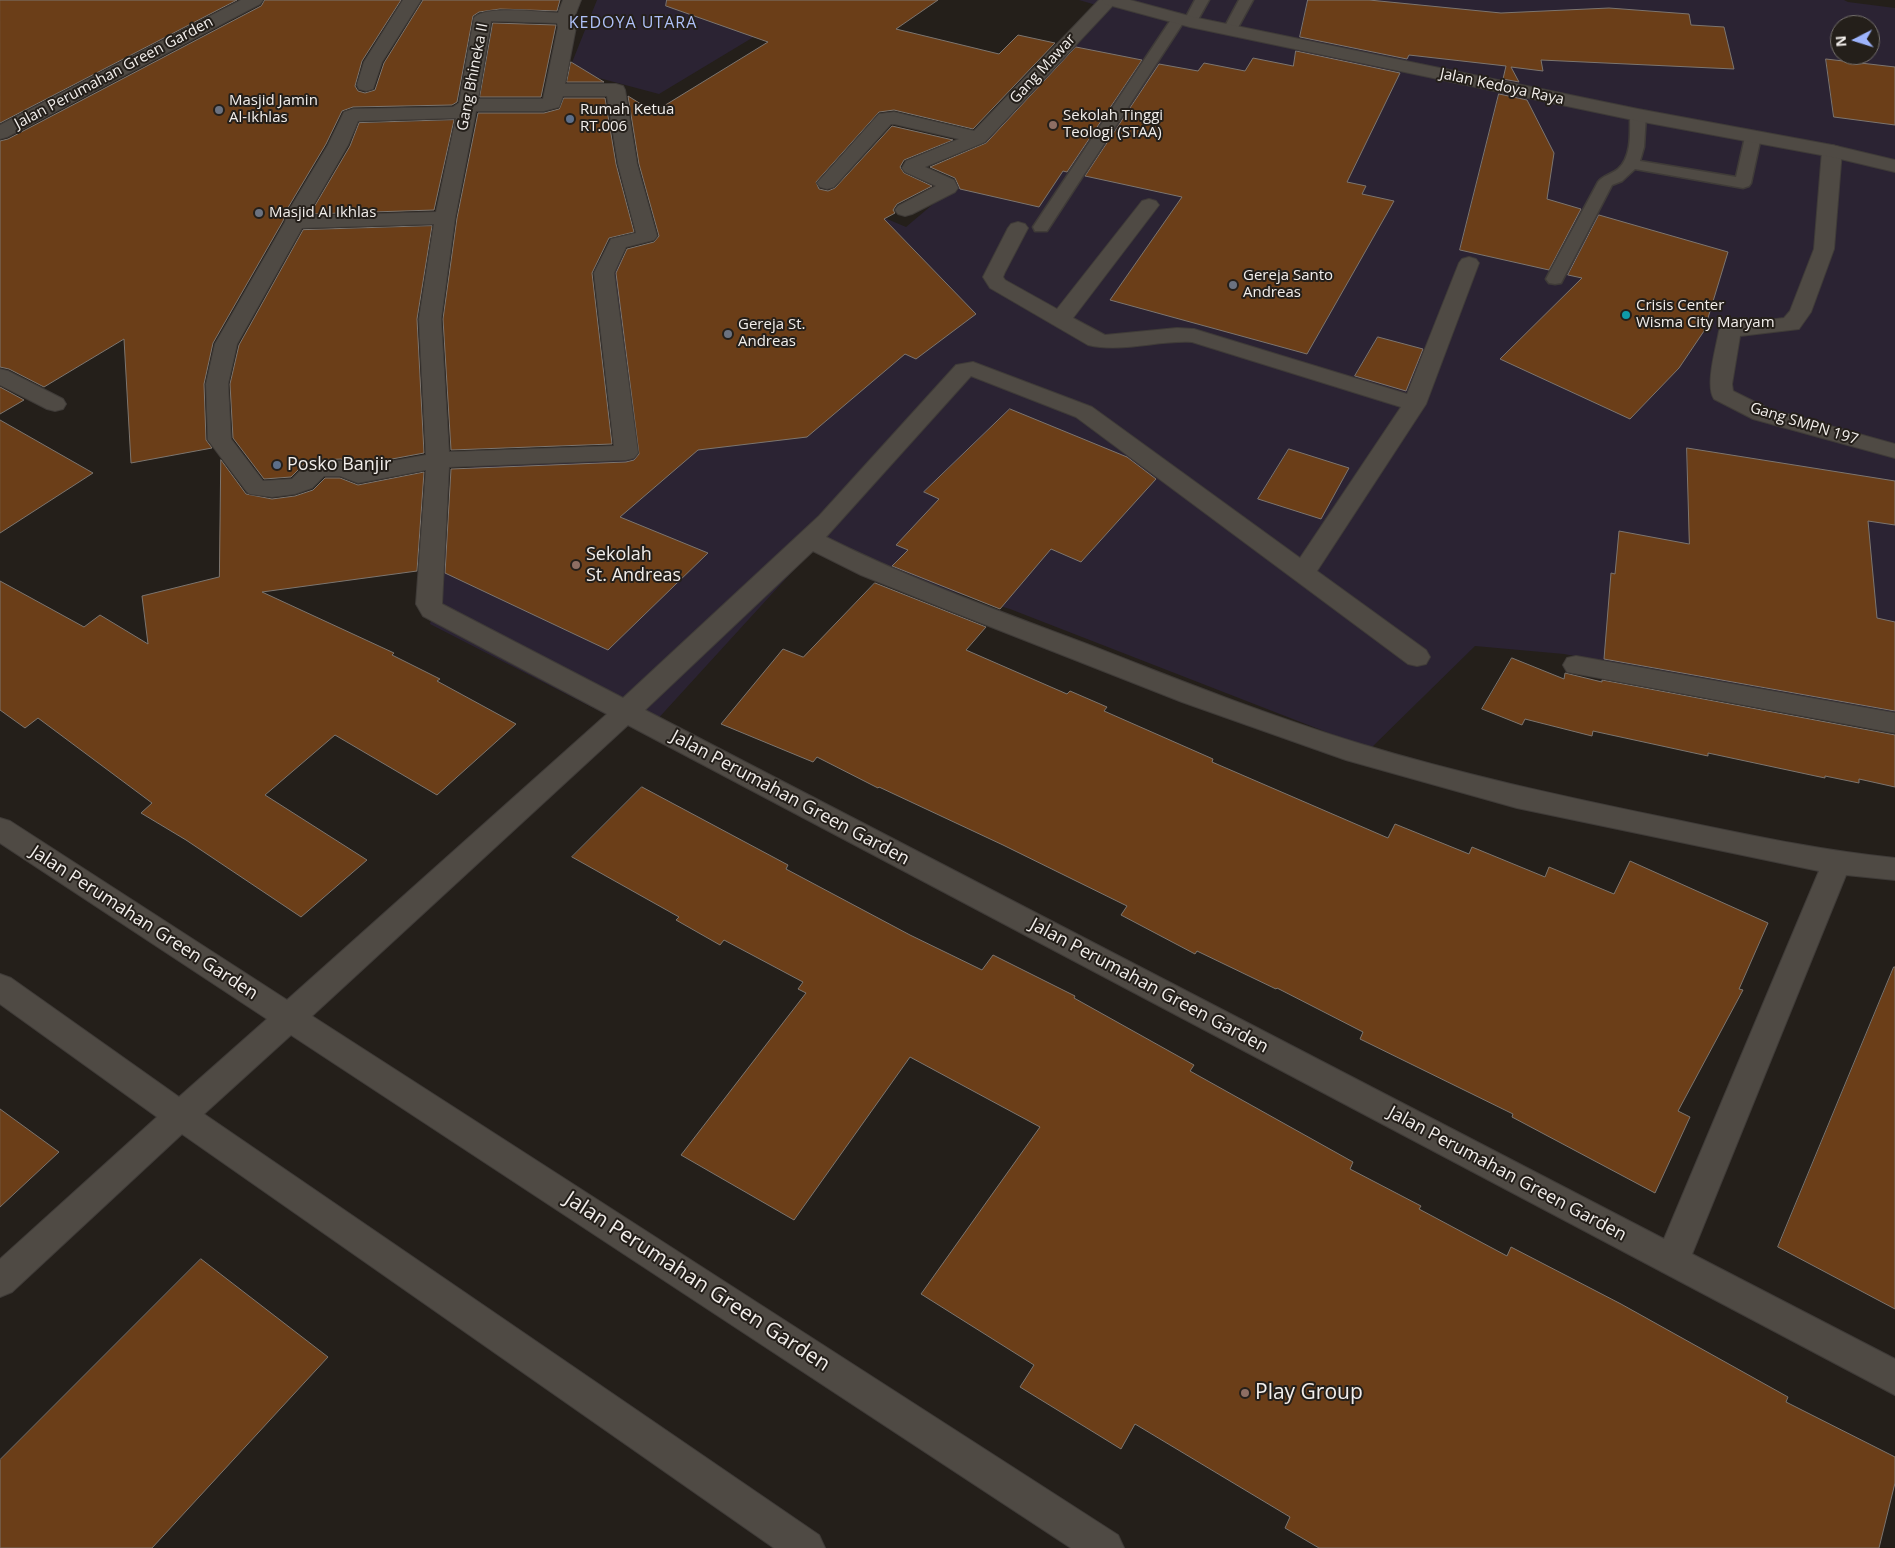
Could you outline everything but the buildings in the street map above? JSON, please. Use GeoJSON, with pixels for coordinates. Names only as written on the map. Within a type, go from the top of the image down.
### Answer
{"type":"FeatureCollection","features":[{"type":"Feature","properties":{"kind":"street","name":"Jalan Perumahan Green Garden"},"geometry":{"type":"LineString","coordinates":[[0,133],[254,0]]}},
{"type":"Feature","properties":{"kind":"street"},"geometry":{"type":"LineString","coordinates":[[366,85],[373,62],[412,0]]}},
{"type":"Feature","properties":{"kind":"street"},"geometry":{"type":"LineString","coordinates":[[554,96],[567,28],[565,18],[572,0]]}},
{"type":"Feature","properties":{"kind":"street","name":"Jalan Kedoya Raya"},"geometry":{"type":"LineString","coordinates":[[1110,0],[1230,30],[1638,116],[1832,151],[1895,166]]}},
{"type":"Feature","properties":{"kind":"street","name":"Gang Mawar"},"geometry":{"type":"LineString","coordinates":[[905,210],[948,188],[947,184],[912,168],[912,165],[978,138],[1110,0]]}},
{"type":"Feature","properties":{"kind":"street","name":"Gang Bhineka II"},"geometry":{"type":"LineString","coordinates":[[438,460],[430,319],[445,218],[468,105],[483,18],[485,16],[565,18]]}},
{"type":"Feature","properties":{"kind":"street"},"geometry":{"type":"LineString","coordinates":[[616,90],[620,128],[632,188],[647,236],[618,243],[604,273],[626,453],[438,460],[358,475],[352,474],[347,469],[338,468],[317,470],[309,474],[301,486],[263,489],[255,487],[220,440],[217,384],[226,344],[295,222],[298,212],[338,145],[350,116],[357,114],[454,113],[459,112],[468,105],[544,105],[554,96],[616,90]]}},
{"type":"Feature","properties":{"kind":"street"},"geometry":{"type":"LineString","coordinates":[[827,183],[886,118],[894,118],[978,138]]}},
{"type":"Feature","properties":{"kind":"street","name":"Gang SMPN 197"},"geometry":{"type":"LineString","coordinates":[[1832,151],[1824,249],[1800,312],[1791,324],[1730,331],[1721,384],[1722,394],[1761,414],[1895,452]]}},
{"type":"Feature","properties":{"kind":"street"},"geometry":{"type":"LineString","coordinates":[[1061,319],[1150,205]]}},
{"type":"Feature","properties":{"kind":"street"},"geometry":{"type":"LineString","coordinates":[[295,222],[445,218]]}},
{"type":"Feature","properties":{"kind":"street"},"geometry":{"type":"LineString","coordinates":[[1018,228],[993,278],[997,284],[1096,340],[1105,342],[1177,335],[1194,336],[1416,404]]}},
{"type":"Feature","properties":{"kind":"street"},"geometry":{"type":"LineString","coordinates":[[1302,574],[1416,404],[1469,263]]}},
{"type":"Feature","properties":{"kind":"street"},"geometry":{"type":"LineString","coordinates":[[0,1281],[180,1114],[626,712],[810,539],[964,370],[969,369],[1084,412],[1417,657]]}},
{"type":"Feature","properties":{"kind":"street"},"geometry":{"type":"LineString","coordinates":[[0,376],[55,404]]}},
{"type":"Feature","properties":{"kind":"street","name":"Jalan Perumahan Green Garden"},"geometry":{"type":"LineString","coordinates":[[438,460],[429,604],[432,610],[1895,1378]]}},
{"type":"Feature","properties":{"kind":"street"},"geometry":{"type":"LineString","coordinates":[[810,539],[870,569],[957,604],[1191,695],[1356,753],[1517,797],[1837,863],[1895,869]]}},
{"type":"Feature","properties":{"kind":"street"},"geometry":{"type":"LineString","coordinates":[[1576,665],[1895,723]]}},
{"type":"Feature","properties":{"kind":"street","name":"Jalan Perumahan Green Garden"},"geometry":{"type":"LineString","coordinates":[[0,829],[1105,1548]]}},
{"type":"Feature","properties":{"kind":"street"},"geometry":{"type":"LineString","coordinates":[[1672,1261],[1837,863]]}},
{"type":"Feature","properties":{"kind":"street"},"geometry":{"type":"LineString","coordinates":[[0,987],[806,1548]]}},
{"type":"Feature","properties":{"kind":"lane"},"geometry":{"type":"LineString","coordinates":[[1041,227],[1185,20],[1202,0]]}},
{"type":"Feature","properties":{"kind":"lane"},"geometry":{"type":"LineString","coordinates":[[1230,30],[1246,0]]}},
{"type":"Feature","properties":{"kind":"lane"},"geometry":{"type":"LineString","coordinates":[[1555,279],[1606,182],[1620,178],[1632,164],[1638,142],[1638,116]]}},
{"type":"Feature","properties":{"kind":"lane"},"geometry":{"type":"LineString","coordinates":[[1632,164],[1743,183],[1753,136]]}},
{"type":"Feature","properties":{"kind":"shaded area"},"geometry":{"type":"Polygon","coordinates":[[[597,0],[815,0],[659,94],[569,70],[597,0]]]}},
{"type":"Feature","properties":{"kind":"shaded area"},"geometry":{"type":"Polygon","coordinates":[[[1079,0],[1844,0],[1895,8],[1895,718],[1564,654],[1475,646],[1370,749],[1010,609],[812,550],[644,734],[430,624],[441,575],[457,469],[559,458],[632,455],[598,261],[668,255],[823,192],[906,227],[958,183],[987,139],[1103,7],[1079,0]]]}},
{"type":"Feature","properties":{"kind":"place","name":"Masjid Jamin Al-Ikhlas"},"geometry":{"type":"Point","coordinates":[219,110]}},
{"type":"Feature","properties":{"kind":"place","name":"Rumah Ketua RT.006"},"geometry":{"type":"Point","coordinates":[570,119]}},
{"type":"Feature","properties":{"kind":"place","name":"Sekolah Tinggi Teologi (STAA)"},"geometry":{"type":"Point","coordinates":[1053,125]}},
{"type":"Feature","properties":{"kind":"place","name":"Masjid Al Ikhlas"},"geometry":{"type":"Point","coordinates":[259,213]}},
{"type":"Feature","properties":{"kind":"place","name":"Gereja Santo Andreas"},"geometry":{"type":"Point","coordinates":[1233,285]}},
{"type":"Feature","properties":{"kind":"place","name":"Crisis Center Wisma City Maryam"},"geometry":{"type":"Point","coordinates":[1626,315]}},
{"type":"Feature","properties":{"kind":"place","name":"Gereja St. Andreas"},"geometry":{"type":"Point","coordinates":[728,334]}},
{"type":"Feature","properties":{"kind":"place","name":"Posko Banjir"},"geometry":{"type":"Point","coordinates":[277,465]}},
{"type":"Feature","properties":{"kind":"place","name":"Sekolah St. Andreas"},"geometry":{"type":"Point","coordinates":[576,565]}},
{"type":"Feature","properties":{"kind":"place","name":"Play Group"},"geometry":{"type":"Point","coordinates":[1245,1393]}},
{"type":"Feature","properties":{"kind":"district","name":"KEDOYA UTARA"},"geometry":{"type":"Point","coordinates":[633,23]}}]}
